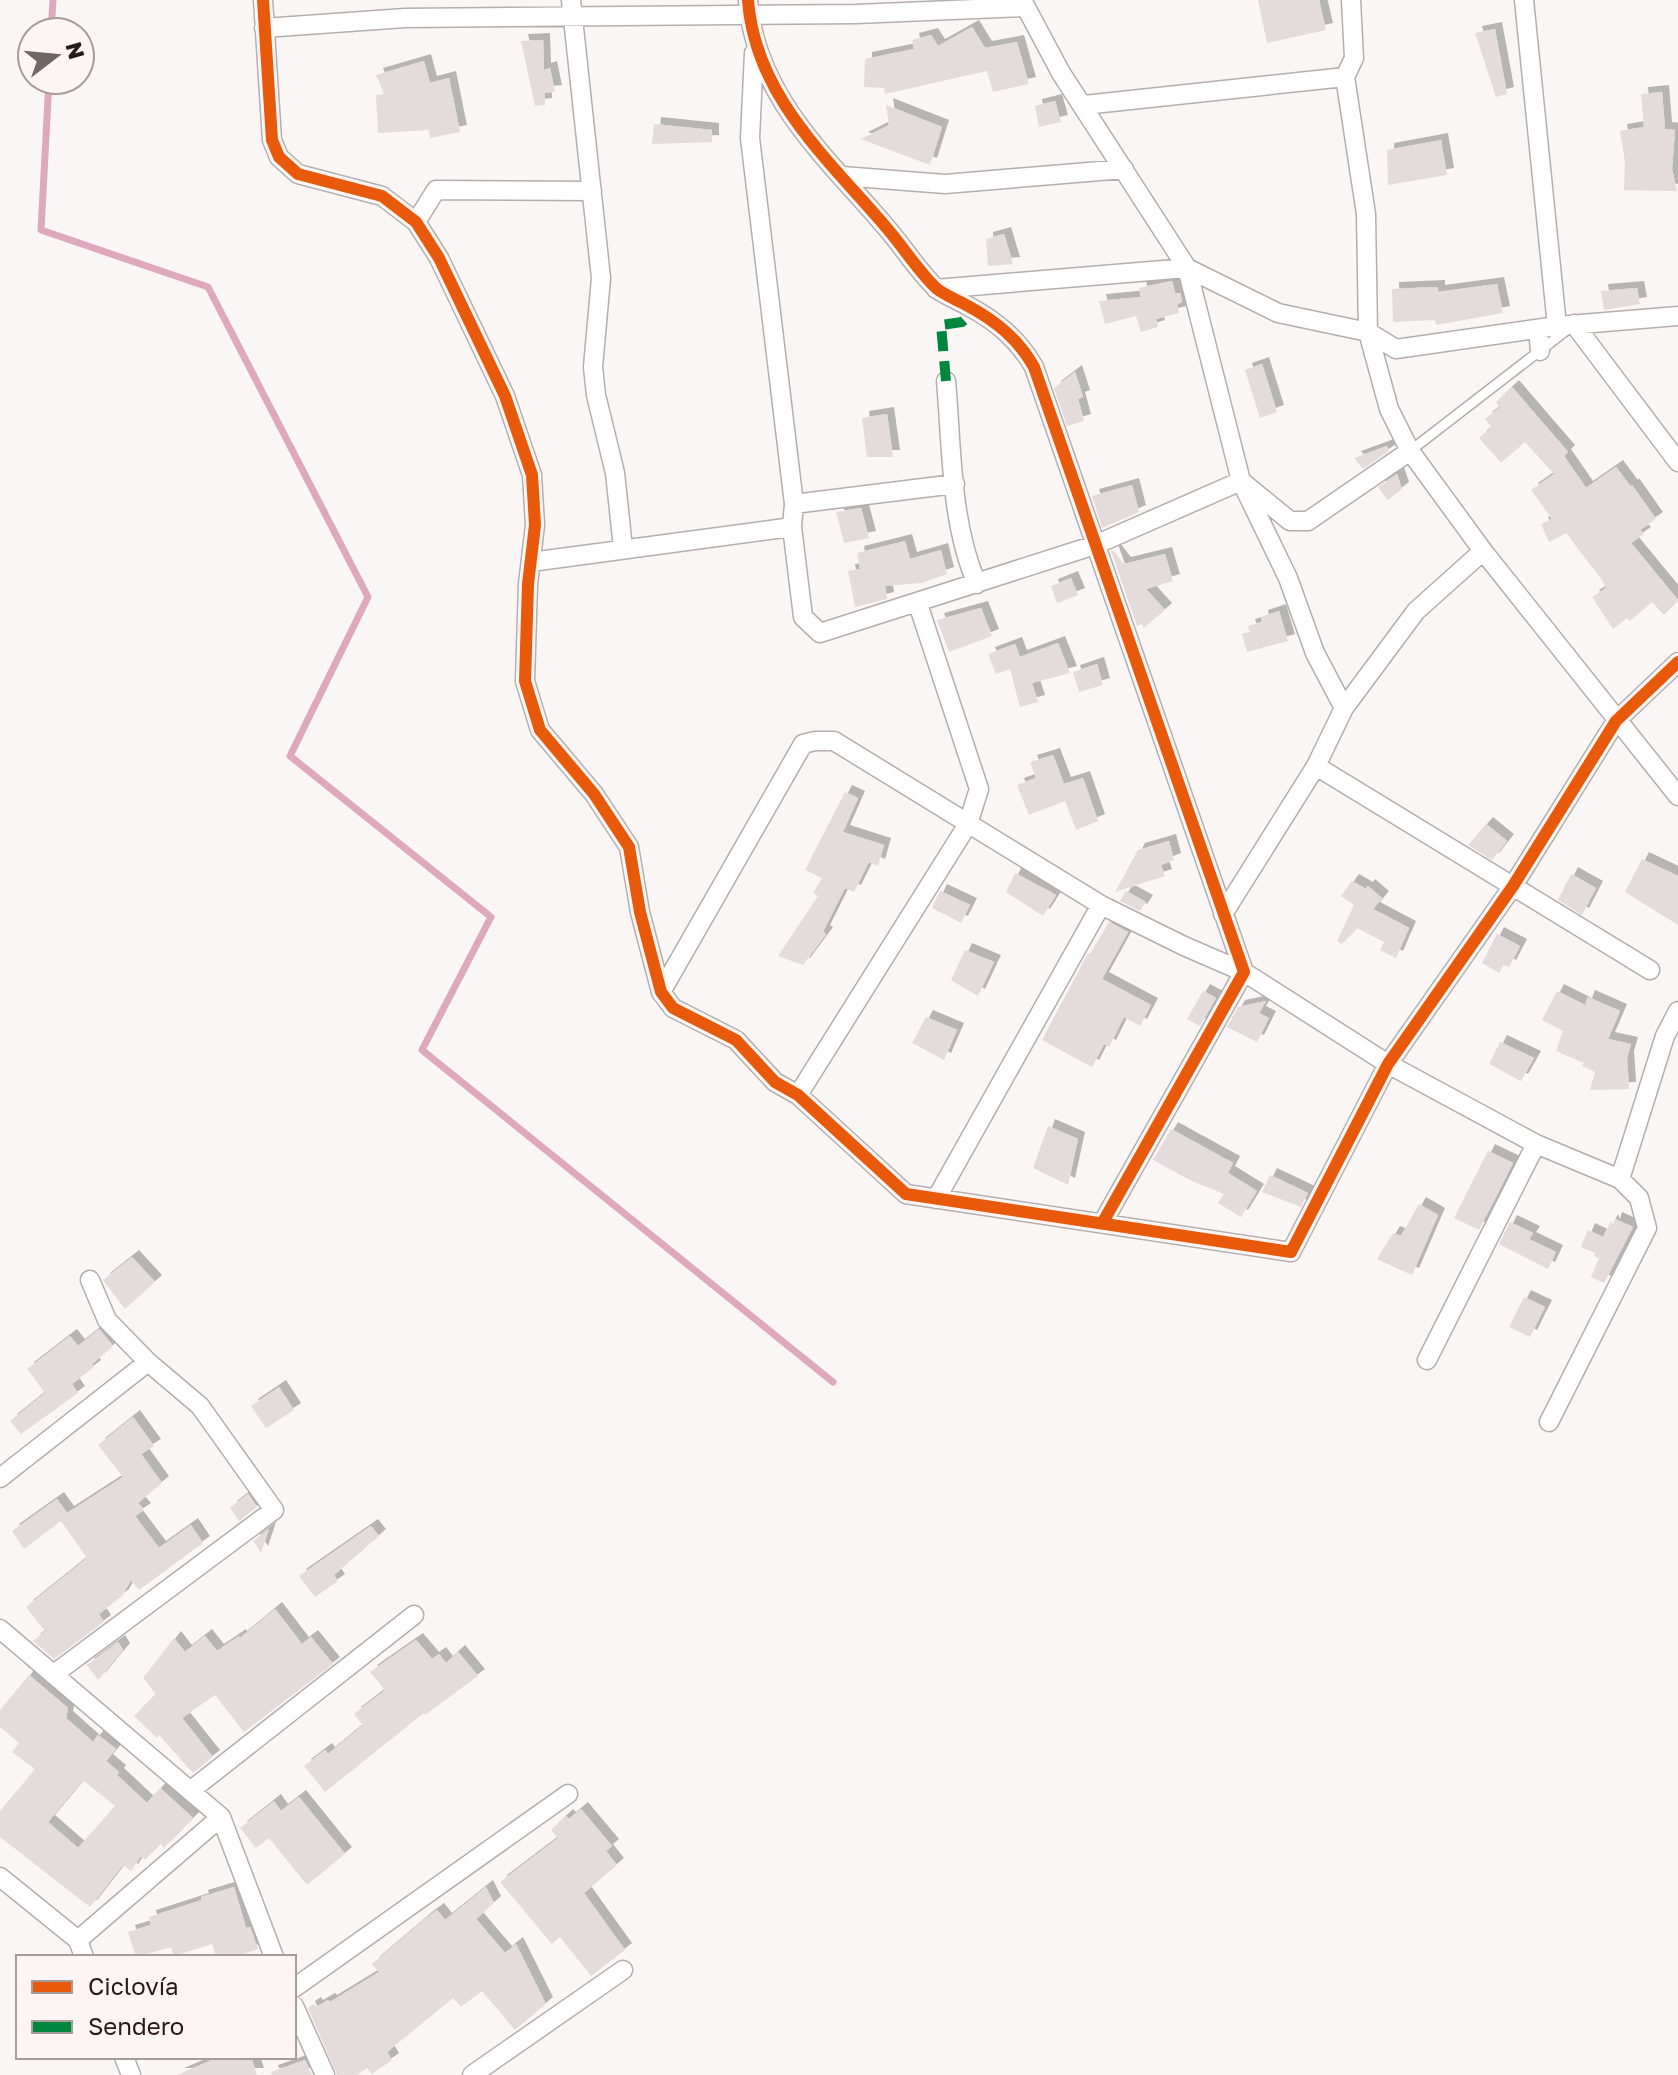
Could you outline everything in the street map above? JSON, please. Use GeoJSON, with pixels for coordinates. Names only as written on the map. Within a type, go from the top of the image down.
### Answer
{"type":"FeatureCollection","features":[{"type":"Feature","properties":{"kind":"street"},"geometry":{"type":"LineString","coordinates":[[263,0],[272,140],[279,157],[298,174],[382,196],[416,222],[439,258],[505,396],[532,475],[535,525],[525,681],[540,730],[594,794],[629,847],[640,912],[661,992],[673,1008],[736,1040],[775,1082],[798,1095],[906,1194],[1291,1252],[1388,1064],[1513,886],[1616,721],[1678,662]]}},
{"type":"Feature","properties":{"kind":"street"},"geometry":{"type":"LineString","coordinates":[[1351,0],[1354,58],[1345,77],[1366,214],[1368,332],[1389,409],[1410,451],[1483,551],[1678,796]]}},
{"type":"Feature","properties":{"kind":"street"},"geometry":{"type":"LineString","coordinates":[[1524,0],[1566,325],[1678,462]]}},
{"type":"Feature","properties":{"kind":"street"},"geometry":{"type":"LineString","coordinates":[[264,28],[404,9],[748,7],[856,14],[1023,4],[1061,73],[1187,268],[1241,481],[1288,578],[1315,653],[1344,708]]}},
{"type":"Feature","properties":{"kind":"street"},"geometry":{"type":"LineString","coordinates":[[748,7],[754,46],[750,138],[794,504],[792,527],[803,617],[820,633],[918,604],[1095,545],[1241,481]]}},
{"type":"Feature","properties":{"kind":"street"},"geometry":{"type":"LineString","coordinates":[[572,8],[601,278],[593,367],[596,395],[615,473],[623,548]]}},
{"type":"Feature","properties":{"kind":"street"},"geometry":{"type":"LineString","coordinates":[[754,46],[774,91],[797,124],[936,289],[1006,330],[1023,347],[1034,367],[1244,972],[1103,1222]]}},
{"type":"Feature","properties":{"kind":"street"},"geometry":{"type":"LineString","coordinates":[[1084,105],[1345,77]]}},
{"type":"Feature","properties":{"kind":"street"},"geometry":{"type":"LineString","coordinates":[[842,176],[945,184],[1124,169]]}},
{"type":"Feature","properties":{"kind":"street"},"geometry":{"type":"LineString","coordinates":[[416,222],[436,190],[592,191]]}},
{"type":"Feature","properties":{"kind":"street"},"geometry":{"type":"LineString","coordinates":[[936,289],[1187,268],[1278,313],[1368,332],[1396,349],[1566,325],[1678,316]]}},
{"type":"Feature","properties":{"kind":"street"},"geometry":{"type":"LineString","coordinates":[[1538,329],[1540,351]]}},
{"type":"Feature","properties":{"kind":"street"},"geometry":{"type":"LineString","coordinates":[[946,381],[965,557],[977,584]]}},
{"type":"Feature","properties":{"kind":"street"},"geometry":{"type":"LineString","coordinates":[[1241,481],[1290,521],[1308,521],[1410,451]]}},
{"type":"Feature","properties":{"kind":"street"},"geometry":{"type":"LineString","coordinates":[[794,504],[955,484]]}},
{"type":"Feature","properties":{"kind":"street"},"geometry":{"type":"LineString","coordinates":[[531,562],[792,527]]}},
{"type":"Feature","properties":{"kind":"street"},"geometry":{"type":"LineString","coordinates":[[1223,914],[1316,766],[1344,708],[1416,611],[1483,551]]}},
{"type":"Feature","properties":{"kind":"street"},"geometry":{"type":"LineString","coordinates":[[798,1095],[968,824],[979,789],[918,604]]}},
{"type":"Feature","properties":{"kind":"street"},"geometry":{"type":"LineString","coordinates":[[661,992],[803,744],[834,741],[1101,905],[1244,972],[1388,1064],[1536,1144],[1620,1179],[1639,1198],[1647,1228],[1549,1422]]}},
{"type":"Feature","properties":{"kind":"street"},"geometry":{"type":"LineString","coordinates":[[1316,766],[1650,970]]}},
{"type":"Feature","properties":{"kind":"street"},"geometry":{"type":"LineString","coordinates":[[936,1199],[1101,905]]}},
{"type":"Feature","properties":{"kind":"street"},"geometry":{"type":"LineString","coordinates":[[1620,1179],[1665,1036],[1678,1011]]}},
{"type":"Feature","properties":{"kind":"street"},"geometry":{"type":"LineString","coordinates":[[1427,1360],[1536,1144]]}},
{"type":"Feature","properties":{"kind":"street"},"geometry":{"type":"LineString","coordinates":[[54,1674],[274,1510],[200,1406],[148,1362],[107,1320],[90,1280]]}},
{"type":"Feature","properties":{"kind":"street"},"geometry":{"type":"LineString","coordinates":[[0,1478],[148,1362]]}},
{"type":"Feature","properties":{"kind":"street"},"geometry":{"type":"LineString","coordinates":[[190,1791],[414,1615]]}},
{"type":"Feature","properties":{"kind":"street"},"geometry":{"type":"LineString","coordinates":[[0,1629],[221,1817],[273,1955]]}},
{"type":"Feature","properties":{"kind":"street"},"geometry":{"type":"LineString","coordinates":[[296,1987],[568,1794]]}},
{"type":"Feature","properties":{"kind":"street"},"geometry":{"type":"LineString","coordinates":[[0,1877],[81,1948],[221,1817]]}},
{"type":"Feature","properties":{"kind":"street"},"geometry":{"type":"LineString","coordinates":[[472,2075],[623,1970]]}},
{"type":"Feature","properties":{"kind":"street"},"geometry":{"type":"LineString","coordinates":[[296,2010],[325,2075]]}},
{"type":"Feature","properties":{"kind":"lane"},"geometry":{"type":"LineString","coordinates":[[1410,451],[1540,351],[1566,325]]}},
{"type":"Feature","properties":{"kind":"building"},"geometry":{"type":"Polygon","coordinates":[[[1258,0],[1319,0],[1326,30],[1267,43],[1258,0]]]}},
{"type":"Feature","properties":{"kind":"building"},"geometry":{"type":"Polygon","coordinates":[[[972,27],[985,48],[1017,42],[1029,84],[993,92],[987,71],[885,94],[884,88],[864,87],[865,59],[914,49],[912,40],[931,35],[938,46],[972,27]]]}},
{"type":"Feature","properties":{"kind":"building"},"geometry":{"type":"Polygon","coordinates":[[[1495,29],[1507,94],[1496,97],[1475,33],[1495,29]]]}},
{"type":"Feature","properties":{"kind":"building"},"geometry":{"type":"Polygon","coordinates":[[[543,40],[544,70],[550,68],[555,92],[545,93],[545,105],[535,106],[521,41],[543,40]]]}},
{"type":"Feature","properties":{"kind":"building"},"geometry":{"type":"Polygon","coordinates":[[[424,61],[430,83],[449,78],[460,132],[430,138],[429,130],[378,133],[376,95],[384,94],[376,75],[424,61]]]}},
{"type":"Feature","properties":{"kind":"building"},"geometry":{"type":"Polygon","coordinates":[[[1662,92],[1665,129],[1675,130],[1672,169],[1677,191],[1624,190],[1625,162],[1620,131],[1644,127],[1641,94],[1662,92]]]}},
{"type":"Feature","properties":{"kind":"building"},"geometry":{"type":"Polygon","coordinates":[[[1055,101],[1061,122],[1039,127],[1035,106],[1055,101]]]}},
{"type":"Feature","properties":{"kind":"building"},"geometry":{"type":"Polygon","coordinates":[[[886,105],[942,127],[930,165],[861,139],[889,125],[886,105]]]}},
{"type":"Feature","properties":{"kind":"building"},"geometry":{"type":"Polygon","coordinates":[[[654,124],[712,130],[712,142],[652,144],[654,124]]]}},
{"type":"Feature","properties":{"kind":"building"},"geometry":{"type":"Polygon","coordinates":[[[1441,140],[1447,175],[1388,185],[1387,150],[1441,140]]]}},
{"type":"Feature","properties":{"kind":"building"},"geometry":{"type":"Polygon","coordinates":[[[1004,234],[1013,264],[988,266],[986,239],[1004,234]]]}},
{"type":"Feature","properties":{"kind":"building"},"geometry":{"type":"Polygon","coordinates":[[[1172,281],[1175,293],[1180,293],[1182,302],[1177,304],[1179,313],[1156,319],[1158,327],[1141,332],[1136,316],[1105,324],[1099,301],[1141,297],[1139,288],[1172,281]]]}},
{"type":"Feature","properties":{"kind":"building"},"geometry":{"type":"Polygon","coordinates":[[[1497,284],[1503,313],[1436,325],[1435,320],[1393,322],[1392,289],[1438,287],[1438,292],[1497,284]]]}},
{"type":"Feature","properties":{"kind":"building"},"geometry":{"type":"Polygon","coordinates":[[[1637,288],[1640,304],[1604,310],[1601,291],[1637,288]]]}},
{"type":"Feature","properties":{"kind":"building"},"geometry":{"type":"Polygon","coordinates":[[[1262,364],[1277,412],[1260,418],[1245,370],[1262,364]]]}},
{"type":"Feature","properties":{"kind":"building"},"geometry":{"type":"Polygon","coordinates":[[[1075,372],[1083,397],[1078,399],[1084,421],[1067,426],[1054,388],[1075,372]]]}},
{"type":"Feature","properties":{"kind":"building"},"geometry":{"type":"Polygon","coordinates":[[[1512,387],[1568,452],[1564,456],[1586,488],[1616,467],[1656,519],[1640,530],[1644,534],[1631,543],[1678,600],[1664,615],[1652,602],[1630,621],[1627,618],[1613,629],[1592,597],[1606,588],[1602,580],[1566,533],[1549,542],[1541,524],[1552,519],[1531,490],[1554,474],[1525,442],[1501,463],[1479,438],[1492,427],[1485,419],[1500,407],[1496,402],[1512,387]]]}},
{"type":"Feature","properties":{"kind":"building"},"geometry":{"type":"Polygon","coordinates":[[[887,414],[893,457],[867,457],[862,418],[887,414]]]}},
{"type":"Feature","properties":{"kind":"building"},"geometry":{"type":"Polygon","coordinates":[[[1387,446],[1389,451],[1363,469],[1354,458],[1387,446]]]}},
{"type":"Feature","properties":{"kind":"building"},"geometry":{"type":"Polygon","coordinates":[[[1397,474],[1402,489],[1388,500],[1378,487],[1397,474]]]}},
{"type":"Feature","properties":{"kind":"building"},"geometry":{"type":"Polygon","coordinates":[[[1132,485],[1139,512],[1102,528],[1092,496],[1132,485]]]}},
{"type":"Feature","properties":{"kind":"building"},"geometry":{"type":"Polygon","coordinates":[[[861,508],[869,538],[844,543],[836,512],[861,508]]]}},
{"type":"Feature","properties":{"kind":"building"},"geometry":{"type":"Polygon","coordinates":[[[905,541],[910,559],[941,550],[947,574],[921,583],[885,586],[887,599],[855,607],[848,571],[860,569],[857,553],[905,541]]]}},
{"type":"Feature","properties":{"kind":"building"},"geometry":{"type":"Polygon","coordinates":[[[1113,550],[1124,564],[1165,554],[1173,581],[1146,589],[1165,610],[1144,628],[1142,624],[1137,626],[1113,550]]]}},
{"type":"Feature","properties":{"kind":"building"},"geometry":{"type":"Polygon","coordinates":[[[1071,578],[1078,595],[1057,603],[1051,586],[1071,578]]]}},
{"type":"Feature","properties":{"kind":"building"},"geometry":{"type":"Polygon","coordinates":[[[981,608],[992,636],[949,652],[937,620],[981,608]]]}},
{"type":"Feature","properties":{"kind":"building"},"geometry":{"type":"Polygon","coordinates":[[[1279,611],[1288,641],[1247,652],[1242,634],[1250,632],[1248,626],[1262,622],[1261,617],[1279,611]]]}},
{"type":"Feature","properties":{"kind":"building"},"geometry":{"type":"Polygon","coordinates":[[[1058,643],[1070,673],[1032,683],[1038,702],[1020,707],[1010,669],[996,674],[988,654],[1015,644],[1020,657],[1058,643]]]}},
{"type":"Feature","properties":{"kind":"building"},"geometry":{"type":"Polygon","coordinates":[[[1097,664],[1103,685],[1079,692],[1073,672],[1097,664]]]}},
{"type":"Feature","properties":{"kind":"building"},"geometry":{"type":"Polygon","coordinates":[[[1053,755],[1064,784],[1083,778],[1098,821],[1076,830],[1065,801],[1029,815],[1017,785],[1036,778],[1030,762],[1053,755]]]}},
{"type":"Feature","properties":{"kind":"building"},"geometry":{"type":"Polygon","coordinates":[[[845,792],[858,798],[843,832],[884,845],[878,866],[869,862],[854,892],[845,888],[823,932],[826,934],[803,965],[778,956],[818,896],[813,893],[822,878],[805,870],[845,792]]]}},
{"type":"Feature","properties":{"kind":"building"},"geometry":{"type":"Polygon","coordinates":[[[1486,824],[1507,841],[1492,860],[1468,845],[1486,824]]]}},
{"type":"Feature","properties":{"kind":"building"},"geometry":{"type":"Polygon","coordinates":[[[1169,841],[1174,860],[1161,865],[1165,876],[1115,892],[1138,850],[1169,841]]]}},
{"type":"Feature","properties":{"kind":"building"},"geometry":{"type":"Polygon","coordinates":[[[1642,859],[1678,876],[1678,925],[1625,892],[1642,859]]]}},
{"type":"Feature","properties":{"kind":"building"},"geometry":{"type":"Polygon","coordinates":[[[1015,873],[1056,895],[1043,916],[1006,892],[1015,873]]]}},
{"type":"Feature","properties":{"kind":"building"},"geometry":{"type":"Polygon","coordinates":[[[1571,874],[1596,888],[1582,915],[1558,900],[1571,874]]]}},
{"type":"Feature","properties":{"kind":"building"},"geometry":{"type":"Polygon","coordinates":[[[1352,881],[1366,889],[1368,886],[1382,898],[1373,909],[1409,928],[1396,958],[1380,950],[1384,942],[1357,928],[1342,944],[1337,941],[1354,905],[1341,896],[1352,881]]]}},
{"type":"Feature","properties":{"kind":"building"},"geometry":{"type":"Polygon","coordinates":[[[940,891],[970,905],[961,923],[932,908],[940,891]]]}},
{"type":"Feature","properties":{"kind":"building"},"geometry":{"type":"Polygon","coordinates":[[[1126,891],[1146,902],[1140,911],[1120,901],[1126,891]]]}},
{"type":"Feature","properties":{"kind":"building"},"geometry":{"type":"Polygon","coordinates":[[[1109,922],[1128,932],[1102,979],[1151,1005],[1140,1026],[1124,1017],[1109,1047],[1104,1044],[1092,1067],[1042,1040],[1088,953],[1109,922]]]}},
{"type":"Feature","properties":{"kind":"building"},"geometry":{"type":"Polygon","coordinates":[[[1497,934],[1520,946],[1509,967],[1504,964],[1499,973],[1482,963],[1497,934]]]}},
{"type":"Feature","properties":{"kind":"building"},"geometry":{"type":"Polygon","coordinates":[[[965,950],[994,962],[978,996],[951,980],[965,950]]]}},
{"type":"Feature","properties":{"kind":"building"},"geometry":{"type":"Polygon","coordinates":[[[1203,991],[1216,998],[1200,1026],[1187,1019],[1203,991]]]}},
{"type":"Feature","properties":{"kind":"building"},"geometry":{"type":"Polygon","coordinates":[[[1557,991],[1585,1005],[1588,997],[1620,1011],[1608,1039],[1631,1044],[1627,1058],[1629,1089],[1590,1090],[1595,1072],[1582,1066],[1584,1063],[1556,1051],[1563,1031],[1542,1020],[1557,991]]]}},
{"type":"Feature","properties":{"kind":"building"},"geometry":{"type":"Polygon","coordinates":[[[1266,1001],[1259,1013],[1269,1018],[1257,1042],[1227,1027],[1238,1007],[1266,1001]]]}},
{"type":"Feature","properties":{"kind":"building"},"geometry":{"type":"Polygon","coordinates":[[[926,1017],[957,1030],[944,1060],[912,1043],[926,1017]]]}},
{"type":"Feature","properties":{"kind":"building"},"geometry":{"type":"Polygon","coordinates":[[[1500,1042],[1534,1058],[1521,1081],[1489,1064],[1500,1042]]]}},
{"type":"Feature","properties":{"kind":"building"},"geometry":{"type":"Polygon","coordinates":[[[1048,1126],[1078,1139],[1068,1185],[1033,1168],[1048,1126]]]}},
{"type":"Feature","properties":{"kind":"building"},"geometry":{"type":"Polygon","coordinates":[[[1171,1129],[1233,1163],[1228,1173],[1257,1191],[1241,1217],[1218,1203],[1224,1194],[1153,1160],[1171,1129]]]}},
{"type":"Feature","properties":{"kind":"building"},"geometry":{"type":"Polygon","coordinates":[[[1488,1151],[1513,1163],[1479,1230],[1454,1218],[1488,1151]]]}},
{"type":"Feature","properties":{"kind":"building"},"geometry":{"type":"Polygon","coordinates":[[[1270,1175],[1308,1193],[1301,1207],[1262,1192],[1270,1175]]]}},
{"type":"Feature","properties":{"kind":"building"},"geometry":{"type":"Polygon","coordinates":[[[1419,1204],[1438,1215],[1412,1275],[1377,1259],[1393,1233],[1401,1236],[1419,1204]]]}},
{"type":"Feature","properties":{"kind":"building"},"geometry":{"type":"Polygon","coordinates":[[[1615,1219],[1633,1227],[1604,1283],[1591,1277],[1599,1258],[1581,1247],[1588,1230],[1603,1237],[1615,1219]]]}},
{"type":"Feature","properties":{"kind":"building"},"geometry":{"type":"Polygon","coordinates":[[[1510,1222],[1533,1233],[1529,1239],[1556,1252],[1548,1269],[1499,1244],[1510,1222]]]}},
{"type":"Feature","properties":{"kind":"building"},"geometry":{"type":"Polygon","coordinates":[[[132,1257],[155,1282],[125,1309],[103,1280],[132,1257]]]}},
{"type":"Feature","properties":{"kind":"building"},"geometry":{"type":"Polygon","coordinates":[[[1524,1297],[1545,1307],[1530,1337],[1509,1327],[1524,1297]]]}},
{"type":"Feature","properties":{"kind":"building"},"geometry":{"type":"Polygon","coordinates":[[[99,1329],[113,1346],[92,1364],[94,1367],[72,1384],[78,1393],[21,1434],[10,1421],[45,1393],[27,1369],[70,1336],[78,1346],[99,1329]]]}},
{"type":"Feature","properties":{"kind":"building"},"geometry":{"type":"Polygon","coordinates":[[[279,1387],[294,1410],[266,1428],[251,1406],[279,1387]]]}},
{"type":"Feature","properties":{"kind":"building"},"geometry":{"type":"Polygon","coordinates":[[[133,1417],[154,1446],[141,1454],[162,1483],[138,1503],[144,1510],[135,1516],[159,1548],[191,1525],[203,1543],[139,1590],[131,1580],[122,1596],[99,1614],[104,1622],[54,1659],[33,1641],[45,1631],[26,1607],[87,1558],[61,1521],[24,1549],[12,1531],[57,1499],[67,1513],[123,1477],[98,1445],[133,1417]]]}},
{"type":"Feature","properties":{"kind":"building"},"geometry":{"type":"Polygon","coordinates":[[[248,1494],[257,1507],[239,1521],[230,1508],[248,1494]]]}},
{"type":"Feature","properties":{"kind":"building"},"geometry":{"type":"Polygon","coordinates":[[[371,1526],[379,1536],[334,1575],[338,1581],[315,1597],[299,1576],[371,1526]]]}},
{"type":"Feature","properties":{"kind":"building"},"geometry":{"type":"Polygon","coordinates":[[[269,1529],[261,1553],[253,1541],[269,1529]]]}},
{"type":"Feature","properties":{"kind":"building"},"geometry":{"type":"Polygon","coordinates":[[[275,1609],[302,1644],[311,1637],[333,1664],[244,1732],[215,1695],[182,1718],[213,1757],[193,1773],[159,1735],[157,1738],[134,1716],[156,1694],[143,1678],[174,1638],[185,1652],[205,1636],[217,1651],[240,1638],[275,1609]]]}},
{"type":"Feature","properties":{"kind":"building"},"geometry":{"type":"Polygon","coordinates":[[[416,1640],[432,1659],[439,1654],[446,1663],[458,1652],[478,1676],[424,1713],[325,1792],[304,1766],[325,1750],[328,1754],[363,1725],[354,1714],[385,1690],[370,1672],[416,1640]]]}},
{"type":"Feature","properties":{"kind":"building"},"geometry":{"type":"Polygon","coordinates":[[[118,1642],[123,1650],[98,1680],[87,1665],[118,1642]]]}},
{"type":"Feature","properties":{"kind":"building"},"geometry":{"type":"Polygon","coordinates":[[[29,1675],[68,1708],[66,1718],[93,1742],[98,1735],[116,1749],[106,1761],[147,1803],[160,1788],[193,1818],[164,1848],[160,1843],[145,1860],[141,1856],[131,1871],[123,1865],[90,1907],[0,1837],[0,1811],[35,1769],[12,1752],[19,1743],[0,1727],[0,1710],[29,1675]],[[83,1780],[48,1822],[78,1848],[115,1806],[83,1780]]]}},
{"type":"Feature","properties":{"kind":"building"},"geometry":{"type":"Polygon","coordinates":[[[299,1797],[345,1854],[307,1885],[269,1838],[256,1848],[240,1828],[274,1801],[281,1811],[299,1797]]]}},
{"type":"Feature","properties":{"kind":"building"},"geometry":{"type":"Polygon","coordinates":[[[581,1809],[612,1846],[606,1851],[617,1865],[584,1893],[625,1950],[591,1976],[560,1937],[552,1944],[500,1882],[558,1838],[551,1830],[566,1816],[569,1819],[581,1809]]]}},
{"type":"Feature","properties":{"kind":"building"},"geometry":{"type":"Polygon","coordinates":[[[234,1887],[246,1928],[250,1927],[258,1949],[240,1955],[215,1955],[212,1944],[177,1955],[174,1955],[171,1947],[135,1955],[128,1932],[151,1925],[149,1917],[202,1900],[201,1897],[234,1887]]]}},
{"type":"Feature","properties":{"kind":"building"},"geometry":{"type":"Polygon","coordinates":[[[486,1887],[494,1903],[476,1919],[505,1953],[516,1944],[546,2004],[515,2030],[482,1991],[461,2007],[453,1998],[387,2052],[392,2060],[372,2074],[367,2068],[357,2075],[337,2075],[308,2008],[328,2000],[330,2002],[379,1972],[372,1964],[425,1919],[437,1910],[445,1920],[486,1887]]]}},
{"type":"Feature","properties":{"kind":"building"},"geometry":{"type":"Polygon","coordinates":[[[214,2059],[252,2059],[257,2075],[177,2075],[214,2059]]]}},
{"type":"Feature","properties":{"kind":"building"},"geometry":{"type":"Polygon","coordinates":[[[305,2060],[312,2075],[272,2075],[271,2072],[305,2060]]]}},
{"type":"Feature","properties":{"kind":"waterway"},"geometry":{"type":"LineString","coordinates":[[52,16],[53,0]]}},
{"type":"Feature","properties":{"kind":"waterway"},"geometry":{"type":"LineString","coordinates":[[48,96],[41,230],[208,287],[368,597],[290,756],[491,917],[422,1050],[833,1382]]}},
{"type":"Feature","properties":{"kind":"marked path"},"geometry":{"type":"LineString","coordinates":[[946,381],[941,325],[962,322],[975,310]]}},
{"type":"Feature","properties":{"kind":"cycle path"},"geometry":{"type":"LineString","coordinates":[[263,0],[272,140],[279,157],[298,174],[382,196],[416,222],[439,258],[505,396],[532,475],[535,525],[528,584],[525,681],[540,730],[594,794],[629,847],[640,912],[661,992],[673,1008],[736,1040],[775,1082],[798,1095],[906,1194],[1291,1252],[1388,1064],[1513,886],[1616,721],[1678,662]]}},
{"type":"Feature","properties":{"kind":"cycle path"},"geometry":{"type":"LineString","coordinates":[[748,0],[753,34],[764,66],[797,123],[936,288],[997,325],[1021,348],[1034,367],[1244,972],[1103,1222]]}}]}
